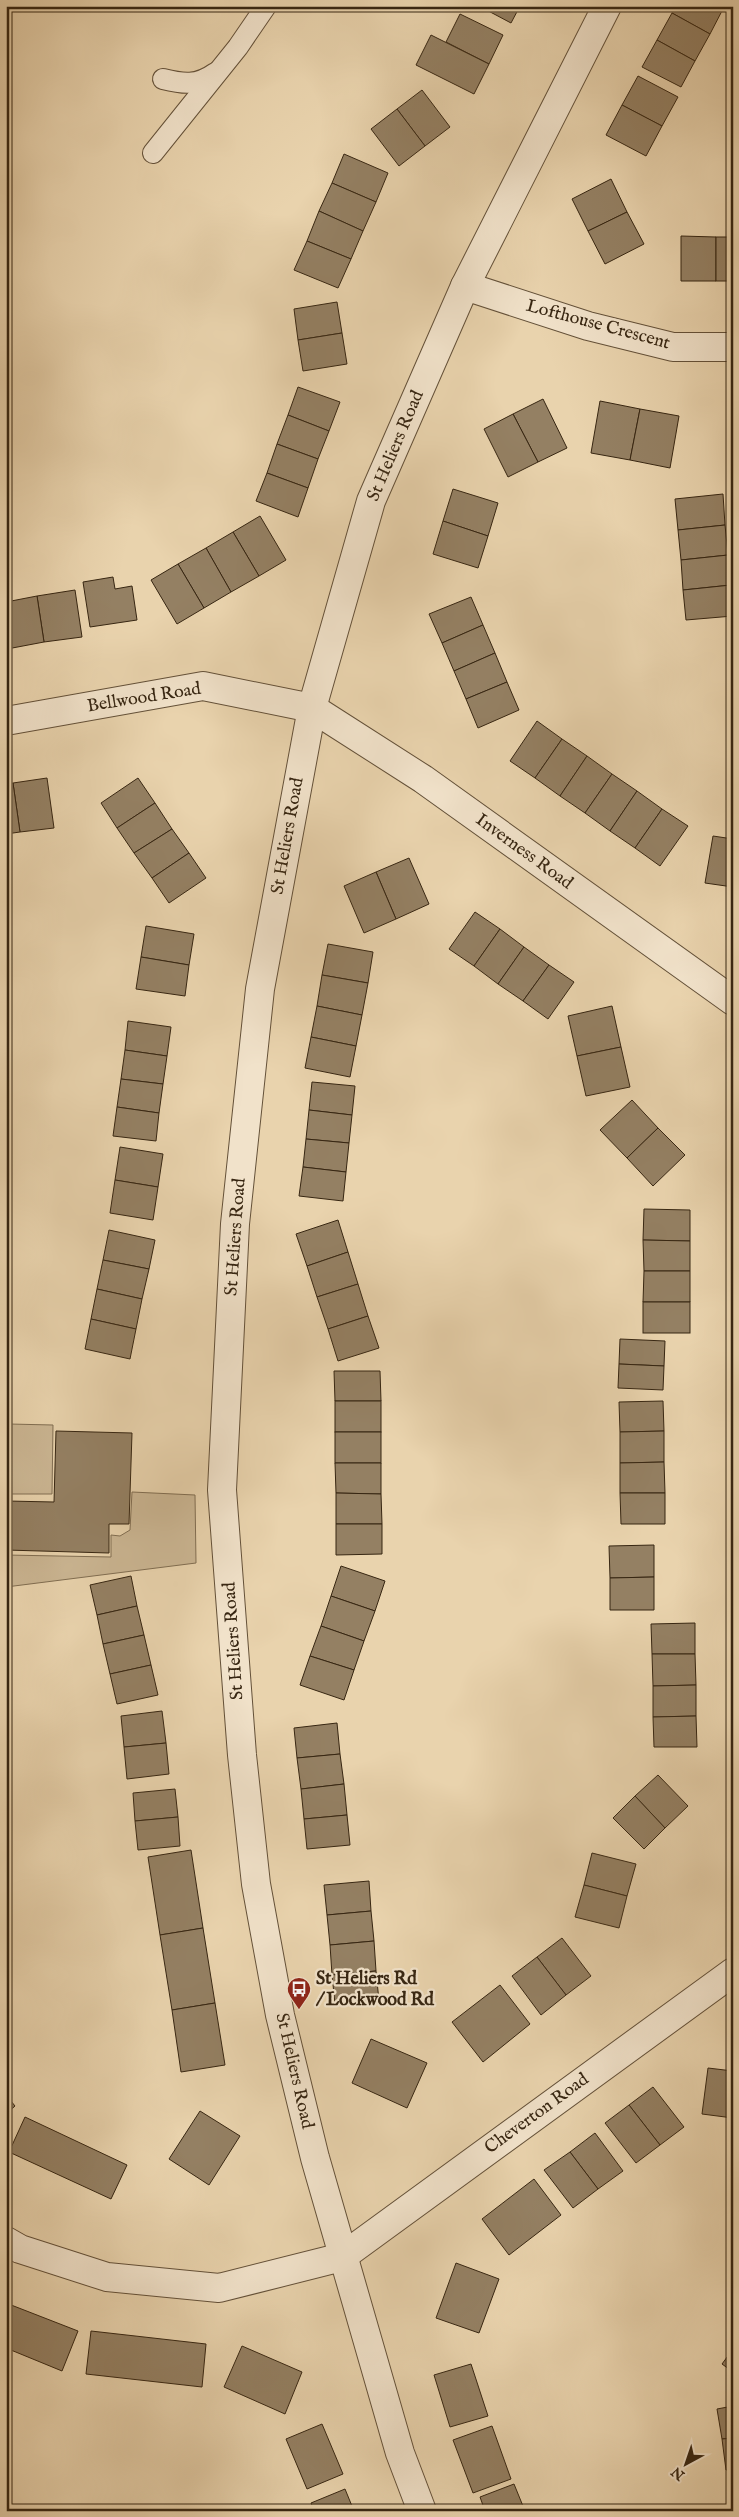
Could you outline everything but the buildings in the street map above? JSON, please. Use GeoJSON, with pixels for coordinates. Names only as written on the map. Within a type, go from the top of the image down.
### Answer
{"type":"FeatureCollection","features":[{"type":"Feature","properties":{"kind":"street","name":"St Heliers Road"},"geometry":{"type":"LineString","coordinates":[[422,2511],[400,2453],[342,2257],[280,2015],[256,1884],[242,1754],[222,1490],[235,1224],[260,989],[312,708],[372,500],[465,286],[607,6]]}},
{"type":"Feature","properties":{"kind":"street","name":"Lofthouse Crescent"},"geometry":{"type":"LineString","coordinates":[[465,286],[588,326],[673,347],[733,347]]}},
{"type":"Feature","properties":{"kind":"street","name":"Bellwood Road"},"geometry":{"type":"LineString","coordinates":[[6,721],[202,686],[312,708]]}},
{"type":"Feature","properties":{"kind":"street","name":"Inverness Road"},"geometry":{"type":"LineString","coordinates":[[312,708],[423,779],[733,1001]]}},
{"type":"Feature","properties":{"kind":"street","name":"Cheverton Road"},"geometry":{"type":"LineString","coordinates":[[342,2257],[733,1972]]}},
{"type":"Feature","properties":{"kind":"street"},"geometry":{"type":"LineString","coordinates":[[6,2241],[20,2249],[107,2277],[219,2288],[342,2257]]}},
{"type":"Feature","properties":{"kind":"lane"},"geometry":{"type":"LineString","coordinates":[[153,153],[222,67],[266,6]]}},
{"type":"Feature","properties":{"kind":"lane"},"geometry":{"type":"LineString","coordinates":[[163,79],[192,84],[199,83],[222,67]]}},
{"type":"Feature","properties":{"kind":"shaded area"},"geometry":{"type":"Polygon","coordinates":[[[6,1361],[9,1424],[53,1425],[52,1494],[6,1494],[6,1361]]]}},
{"type":"Feature","properties":{"kind":"shaded area"},"geometry":{"type":"Polygon","coordinates":[[[132,1492],[195,1495],[196,1563],[6,1587],[6,1555],[111,1557],[111,1535],[120,1536],[130,1530],[132,1492]]]}},
{"type":"Feature","properties":{"kind":"place","name":"St Heliers Rd / Lockwood Rd"},"geometry":{"type":"Point","coordinates":[299,2010]}}]}
